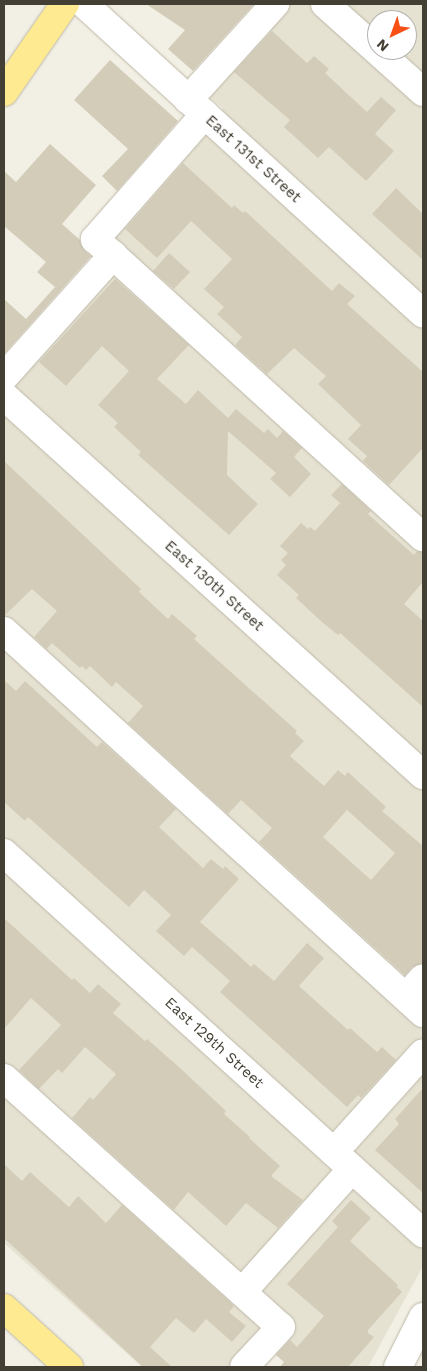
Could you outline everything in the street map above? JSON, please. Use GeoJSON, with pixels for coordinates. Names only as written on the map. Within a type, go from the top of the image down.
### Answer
{"type":"FeatureCollection","features":[{"type":"Feature","properties":{"kind":"main road"},"geometry":{"type":"LineString","coordinates":[[4,92],[65,4]]}},
{"type":"Feature","properties":{"kind":"main road"},"geometry":{"type":"LineString","coordinates":[[4,1308],[69,1367]]}},
{"type":"Feature","properties":{"kind":"street","name":"East 131st Street"},"geometry":{"type":"LineString","coordinates":[[84,4],[423,314]]}},
{"type":"Feature","properties":{"kind":"street"},"geometry":{"type":"LineString","coordinates":[[275,4],[94,238],[423,537]]}},
{"type":"Feature","properties":{"kind":"street"},"geometry":{"type":"LineString","coordinates":[[325,4],[423,92]]}},
{"type":"Feature","properties":{"kind":"street"},"geometry":{"type":"LineString","coordinates":[[4,377],[113,255]]}},
{"type":"Feature","properties":{"kind":"street","name":"East 130th Street"},"geometry":{"type":"LineString","coordinates":[[4,396],[423,776]]}},
{"type":"Feature","properties":{"kind":"street"},"geometry":{"type":"LineString","coordinates":[[4,631],[417,996]]}},
{"type":"Feature","properties":{"kind":"street","name":"East 129th Street"},"geometry":{"type":"LineString","coordinates":[[4,853],[423,1233]]}},
{"type":"Feature","properties":{"kind":"street"},"geometry":{"type":"LineString","coordinates":[[242,1292],[423,1053]]}},
{"type":"Feature","properties":{"kind":"street"},"geometry":{"type":"LineString","coordinates":[[4,1078],[281,1327],[244,1367]]}},
{"type":"Feature","properties":{"kind":"street"},"geometry":{"type":"LineString","coordinates":[[398,1367],[423,1317]]}},
{"type":"Feature","properties":{"kind":"shaded area"},"geometry":{"type":"Polygon","coordinates":[[[289,4],[423,4],[423,1266],[368,1367],[290,1367],[264,1345],[240,1367],[142,1367],[4,1243],[4,394],[107,240],[223,108],[205,93],[289,4]]]}},
{"type":"Feature","properties":{"kind":"building"},"geometry":{"type":"Polygon","coordinates":[[[146,4],[254,4],[193,71],[168,49],[185,30],[146,4]]]}},
{"type":"Feature","properties":{"kind":"building"},"geometry":{"type":"Polygon","coordinates":[[[272,31],[307,63],[314,56],[329,69],[325,73],[367,112],[381,97],[396,110],[375,134],[394,151],[366,181],[329,147],[318,158],[284,127],[290,120],[234,72],[272,31]]]}},
{"type":"Feature","properties":{"kind":"building"},"geometry":{"type":"Polygon","coordinates":[[[110,60],[178,121],[117,191],[102,176],[128,149],[74,100],[110,60]]]}},
{"type":"Feature","properties":{"kind":"building"},"geometry":{"type":"Polygon","coordinates":[[[50,144],[96,185],[62,224],[80,240],[84,250],[91,256],[4,354],[4,299],[26,319],[55,287],[37,272],[46,262],[4,226],[4,171],[16,182],[50,144]]]}},
{"type":"Feature","properties":{"kind":"building"},"geometry":{"type":"Polygon","coordinates":[[[183,163],[232,208],[234,205],[243,213],[245,211],[332,291],[339,283],[355,296],[347,304],[423,372],[423,448],[389,485],[363,461],[367,456],[348,439],[361,425],[318,384],[326,376],[294,348],[267,374],[235,345],[242,337],[217,314],[224,307],[204,289],[232,259],[191,221],[157,258],[125,229],[183,163]]]}},
{"type":"Feature","properties":{"kind":"building"},"geometry":{"type":"Polygon","coordinates":[[[396,188],[423,214],[423,260],[372,214],[396,188]]]}},
{"type":"Feature","properties":{"kind":"building"},"geometry":{"type":"Polygon","coordinates":[[[169,253],[190,272],[174,289],[153,271],[169,253]]]}},
{"type":"Feature","properties":{"kind":"building"},"geometry":{"type":"Polygon","coordinates":[[[115,279],[189,345],[157,379],[186,404],[198,390],[228,418],[236,409],[264,433],[268,429],[277,438],[283,431],[302,448],[294,457],[311,474],[290,497],[270,479],[276,473],[228,431],[227,475],[258,504],[229,535],[138,455],[141,452],[114,427],[118,423],[98,405],[129,371],[102,346],[66,386],[39,362],[115,279]]]}},
{"type":"Feature","properties":{"kind":"building"},"geometry":{"type":"Polygon","coordinates":[[[4,461],[141,589],[139,592],[168,619],[172,614],[197,636],[194,639],[297,731],[295,733],[304,741],[290,756],[324,786],[338,770],[345,776],[348,772],[386,807],[382,811],[423,846],[423,963],[412,967],[405,975],[259,842],[272,828],[241,800],[228,814],[128,723],[143,706],[116,682],[112,687],[90,666],[86,670],[82,666],[80,668],[52,643],[47,649],[34,637],[57,611],[32,589],[4,616],[4,461]],[[347,810],[323,837],[371,880],[395,853],[347,810]]]}},
{"type":"Feature","properties":{"kind":"building"},"geometry":{"type":"Polygon","coordinates":[[[342,484],[371,511],[368,514],[414,555],[417,551],[423,552],[423,582],[404,604],[423,621],[423,707],[340,633],[338,635],[322,622],[296,598],[299,595],[277,575],[286,565],[281,560],[288,553],[280,546],[301,523],[308,529],[310,527],[315,531],[340,503],[331,495],[342,484]]]}},
{"type":"Feature","properties":{"kind":"building"},"geometry":{"type":"Polygon","coordinates":[[[4,680],[16,691],[25,681],[97,747],[102,742],[176,809],[159,827],[203,868],[211,859],[223,869],[225,866],[239,879],[200,922],[251,967],[254,964],[274,981],[307,943],[324,958],[299,986],[348,1030],[350,1028],[377,1052],[382,1047],[396,1060],[361,1098],[358,1095],[347,1107],[220,992],[230,981],[192,947],[184,956],[156,931],[171,915],[144,890],[129,907],[28,817],[25,821],[4,802],[4,680]]]}},
{"type":"Feature","properties":{"kind":"building"},"geometry":{"type":"Polygon","coordinates":[[[4,918],[72,980],[74,978],[90,993],[98,984],[121,1004],[113,1013],[179,1067],[226,1111],[224,1114],[280,1166],[271,1176],[303,1200],[278,1228],[246,1203],[226,1226],[188,1192],[174,1210],[72,1118],[90,1097],[93,1100],[116,1074],[85,1047],[62,1073],[58,1069],[39,1089],[19,1070],[61,1025],[31,998],[4,1029],[4,918]]]}},
{"type":"Feature","properties":{"kind":"building"},"geometry":{"type":"Polygon","coordinates":[[[423,1088],[423,1193],[375,1150],[399,1124],[395,1119],[423,1088]]]}},
{"type":"Feature","properties":{"kind":"building"},"geometry":{"type":"Polygon","coordinates":[[[4,1164],[22,1181],[30,1172],[69,1207],[78,1196],[106,1223],[122,1205],[234,1306],[229,1312],[246,1326],[232,1342],[206,1319],[194,1333],[176,1318],[150,1347],[172,1367],[143,1367],[4,1238],[4,1164]]]}},
{"type":"Feature","properties":{"kind":"building"},"geometry":{"type":"Polygon","coordinates":[[[351,1200],[371,1218],[350,1241],[398,1285],[397,1287],[402,1292],[368,1330],[368,1333],[374,1337],[348,1367],[280,1367],[284,1362],[276,1355],[290,1340],[297,1347],[324,1316],[287,1284],[338,1227],[332,1221],[351,1200]]]}}]}
